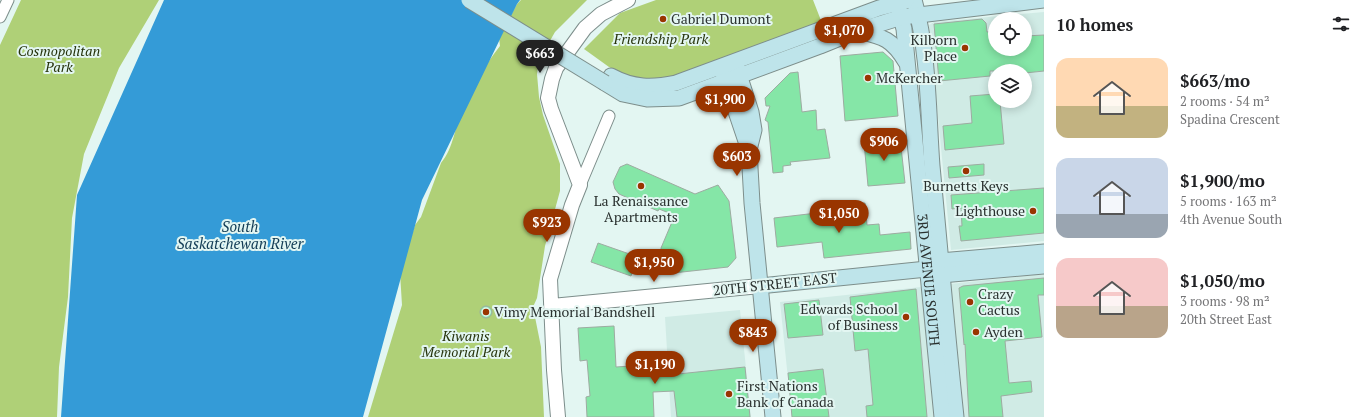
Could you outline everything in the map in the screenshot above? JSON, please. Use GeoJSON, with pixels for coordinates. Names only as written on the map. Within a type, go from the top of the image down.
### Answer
{"type":"FeatureCollection","features":[{"type":"Feature","properties":{"kind":"main road"},"geometry":{"type":"LineString","coordinates":[[469,0],[608,80],[647,99],[679,98],[740,76],[855,24],[900,1]]}},
{"type":"Feature","properties":{"kind":"main road"},"geometry":{"type":"LineString","coordinates":[[487,0],[608,80]]}},
{"type":"Feature","properties":{"kind":"main road"},"geometry":{"type":"LineString","coordinates":[[855,24],[865,0]]}},
{"type":"Feature","properties":{"kind":"main road","name":"3RD AVENUE SOUTH"},"geometry":{"type":"LineString","coordinates":[[914,0],[918,14],[927,88],[942,417]]}},
{"type":"Feature","properties":{"kind":"main road"},"geometry":{"type":"LineString","coordinates":[[628,89],[676,83],[735,62],[855,24],[918,14],[1044,0]]}},
{"type":"Feature","properties":{"kind":"main road","name":"3RD AVENUE SOUTH"},"geometry":{"type":"LineString","coordinates":[[900,1],[907,65],[956,417]]}},
{"type":"Feature","properties":{"kind":"main road"},"geometry":{"type":"LineString","coordinates":[[855,24],[889,41],[897,48],[907,65]]}},
{"type":"Feature","properties":{"kind":"main road"},"geometry":{"type":"LineString","coordinates":[[735,62],[751,112],[754,130],[749,150]]}},
{"type":"Feature","properties":{"kind":"main road"},"geometry":{"type":"LineString","coordinates":[[721,67],[749,150],[760,286],[773,417]]}},
{"type":"Feature","properties":{"kind":"main road","name":"20TH STREET EAST"},"geometry":{"type":"LineString","coordinates":[[760,286],[936,268],[1044,252]]}},
{"type":"Feature","properties":{"kind":"main road","name":"20TH STREET EAST"},"geometry":{"type":"LineString","coordinates":[[936,268],[1044,266]]}},
{"type":"Feature","properties":{"kind":"street"},"geometry":{"type":"LineString","coordinates":[[1,13],[8,0]]}},
{"type":"Feature","properties":{"kind":"street"},"geometry":{"type":"LineString","coordinates":[[580,185],[550,109],[548,98],[552,79],[556,68],[585,28],[601,14],[628,0]]}},
{"type":"Feature","properties":{"kind":"street"},"geometry":{"type":"LineString","coordinates":[[558,417],[554,370],[550,279],[572,205],[609,116]]}},
{"type":"Feature","properties":{"kind":"street","name":"20TH STREET EAST"},"geometry":{"type":"LineString","coordinates":[[552,306],[760,286]]}},
{"type":"Feature","properties":{"kind":"shaded area"},"geometry":{"type":"Polygon","coordinates":[[[1044,12],[1044,241],[951,250],[929,25],[934,22],[988,17],[988,56],[1032,56],[1032,13],[1044,12]]]}},
{"type":"Feature","properties":{"kind":"shaded area"},"geometry":{"type":"Polygon","coordinates":[[[1044,274],[1044,417],[792,417],[780,302],[1044,274]]]}},
{"type":"Feature","properties":{"kind":"shaded area"},"geometry":{"type":"Polygon","coordinates":[[[740,310],[751,417],[671,417],[665,317],[740,310]]]}},
{"type":"Feature","properties":{"kind":"green space","name":"Cosmopolitan Park"},"geometry":{"type":"Polygon","coordinates":[[[21,0],[159,0],[119,68],[84,154],[72,218],[68,297],[59,367],[57,417],[0,417],[0,45],[21,0]]]}},
{"type":"Feature","properties":{"kind":"green space","name":"Kiwanis Memorial Park"},"geometry":{"type":"Polygon","coordinates":[[[521,0],[587,0],[555,32],[539,60],[537,74],[539,97],[543,115],[560,164],[560,191],[545,246],[537,298],[533,307],[541,347],[544,417],[368,417],[402,305],[400,273],[415,225],[421,217],[441,163],[452,143],[463,107],[489,60],[500,46],[499,38],[517,4],[521,0]]]}},
{"type":"Feature","properties":{"kind":"green space","name":"Friendship Park"},"geometry":{"type":"Polygon","coordinates":[[[656,0],[813,0],[822,23],[681,74],[654,81],[634,80],[609,67],[584,49],[620,13],[656,0]]]}},
{"type":"Feature","properties":{"kind":"water","name":"South Saskatchewan River"},"geometry":{"type":"Polygon","coordinates":[[[164,0],[520,0],[422,200],[363,417],[61,417],[77,195],[164,0]]]}},
{"type":"Feature","properties":{"kind":"building","name":"Kilborn Place"},"geometry":{"type":"Polygon","coordinates":[[[982,19],[986,23],[988,32],[988,56],[1032,56],[1032,36],[1044,35],[1044,71],[1032,72],[1032,64],[988,64],[988,76],[939,81],[934,24],[982,19]]]}},
{"type":"Feature","properties":{"kind":"building","name":"McKercher"},"geometry":{"type":"Polygon","coordinates":[[[883,52],[893,61],[898,116],[845,121],[840,56],[883,52]]]}},
{"type":"Feature","properties":{"kind":"building"},"geometry":{"type":"Polygon","coordinates":[[[798,72],[802,112],[816,110],[817,130],[825,129],[830,158],[790,162],[791,165],[783,166],[783,172],[773,173],[768,122],[765,120],[770,106],[766,106],[765,98],[790,73],[798,72]]]}},
{"type":"Feature","properties":{"kind":"building"},"geometry":{"type":"Polygon","coordinates":[[[988,95],[988,108],[1001,108],[1004,144],[945,150],[943,126],[972,123],[970,96],[988,95]]]}},
{"type":"Feature","properties":{"kind":"building"},"geometry":{"type":"Polygon","coordinates":[[[900,138],[905,183],[868,186],[864,142],[900,138]]]}},
{"type":"Feature","properties":{"kind":"building"},"geometry":{"type":"Polygon","coordinates":[[[627,164],[695,194],[718,185],[729,201],[736,258],[728,267],[664,274],[661,248],[672,222],[669,213],[659,209],[658,211],[619,194],[615,189],[613,182],[620,167],[627,164]]]}},
{"type":"Feature","properties":{"kind":"building","name":"Burnetts Keys"},"geometry":{"type":"Polygon","coordinates":[[[984,164],[984,175],[949,178],[948,167],[984,164]]]}},
{"type":"Feature","properties":{"kind":"building"},"geometry":{"type":"Polygon","coordinates":[[[1044,188],[1044,233],[961,241],[959,226],[962,226],[961,208],[952,209],[951,195],[1044,188]]]}},
{"type":"Feature","properties":{"kind":"building"},"geometry":{"type":"Polygon","coordinates":[[[865,203],[867,225],[879,224],[880,235],[910,232],[911,249],[824,258],[822,242],[777,247],[774,218],[817,213],[818,220],[844,217],[843,205],[865,203]]]}},
{"type":"Feature","properties":{"kind":"building"},"geometry":{"type":"Polygon","coordinates":[[[598,243],[638,257],[631,276],[591,262],[598,243]]]}},
{"type":"Feature","properties":{"kind":"building"},"geometry":{"type":"Polygon","coordinates":[[[1044,278],[1044,295],[1038,295],[1042,337],[1005,341],[1009,383],[1031,381],[1032,392],[1001,396],[1003,417],[969,417],[965,344],[964,345],[959,288],[963,286],[1044,278]]]}},
{"type":"Feature","properties":{"kind":"building"},"geometry":{"type":"Polygon","coordinates":[[[916,289],[927,417],[867,417],[866,406],[873,405],[868,349],[855,351],[850,297],[916,289]]]}},
{"type":"Feature","properties":{"kind":"building"},"geometry":{"type":"Polygon","coordinates":[[[819,300],[823,335],[788,338],[784,304],[819,300]]]}},
{"type":"Feature","properties":{"kind":"building","name":"Vimy Memorial Bandshell"},"geometry":{"type":"Polygon","coordinates":[[[484,306],[488,306],[492,312],[488,318],[484,318],[480,314],[480,310],[484,306]]]}},
{"type":"Feature","properties":{"kind":"building"},"geometry":{"type":"Polygon","coordinates":[[[614,326],[616,367],[659,364],[659,376],[745,367],[750,417],[677,417],[674,391],[653,392],[654,417],[587,417],[586,397],[590,396],[587,360],[580,361],[578,328],[614,326]]]}},
{"type":"Feature","properties":{"kind":"building"},"geometry":{"type":"Polygon","coordinates":[[[823,369],[829,417],[792,417],[788,373],[823,369]]]}},
{"type":"Feature","properties":{"kind":"place","name":"Gabriel Dumont"},"geometry":{"type":"Point","coordinates":[663,19]}},
{"type":"Feature","properties":{"kind":"place","name":"Kilborn Place"},"geometry":{"type":"Point","coordinates":[965,48]}},
{"type":"Feature","properties":{"kind":"place","name":"McKercher"},"geometry":{"type":"Point","coordinates":[868,78]}},
{"type":"Feature","properties":{"kind":"place","name":"Burnetts Keys"},"geometry":{"type":"Point","coordinates":[966,171]}},
{"type":"Feature","properties":{"kind":"place","name":"La Renaissance Apartments"},"geometry":{"type":"Point","coordinates":[641,186]}},
{"type":"Feature","properties":{"kind":"place","name":"Lighthouse"},"geometry":{"type":"Point","coordinates":[1033,211]}},
{"type":"Feature","properties":{"kind":"place","name":"Crazy Cactus"},"geometry":{"type":"Point","coordinates":[970,302]}},
{"type":"Feature","properties":{"kind":"place","name":"Vimy Memorial Bandshell"},"geometry":{"type":"Point","coordinates":[486,312]}},
{"type":"Feature","properties":{"kind":"place","name":"Edwards School of Business"},"geometry":{"type":"Point","coordinates":[906,317]}},
{"type":"Feature","properties":{"kind":"place","name":"Ayden"},"geometry":{"type":"Point","coordinates":[976,332]}},
{"type":"Feature","properties":{"kind":"place","name":"First Nations Bank of Canada"},"geometry":{"type":"Point","coordinates":[729,394]}}]}
